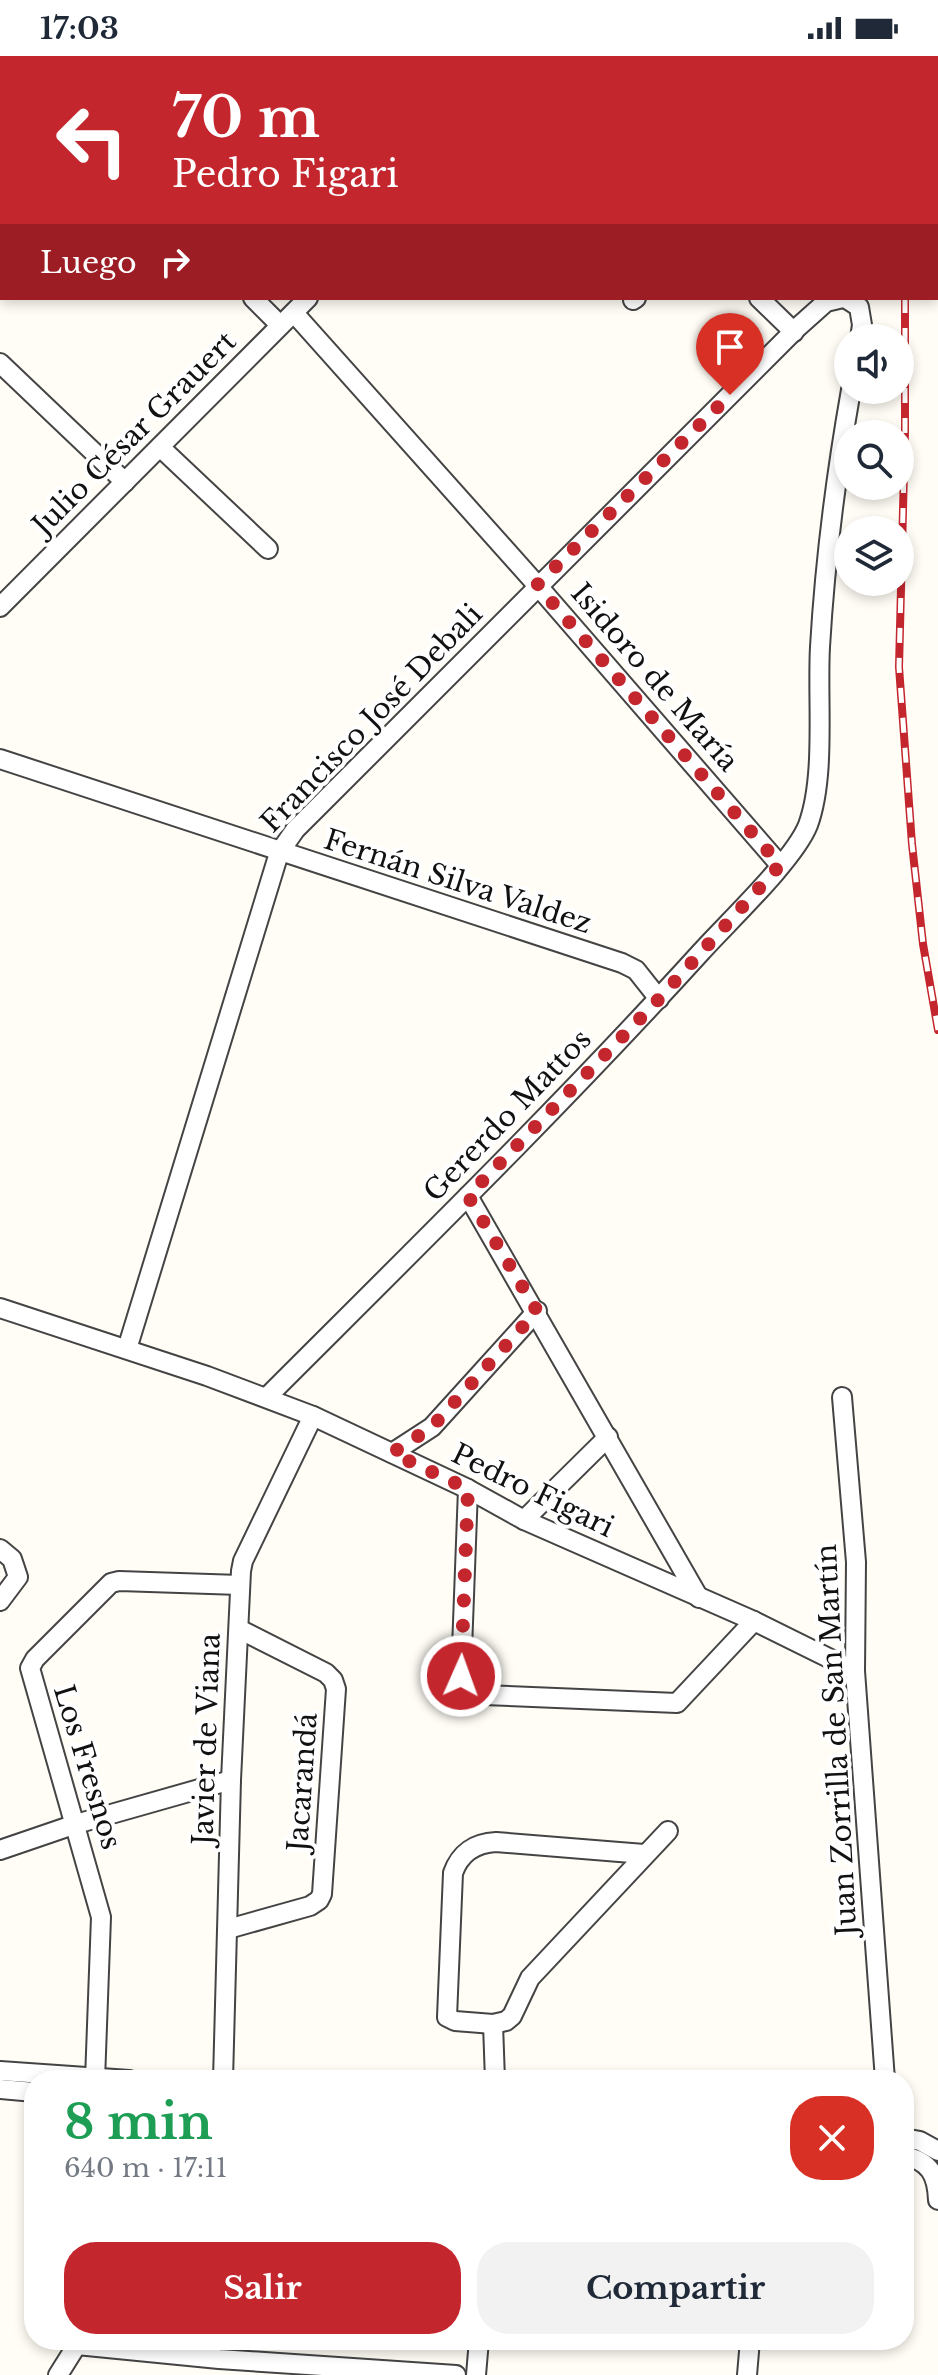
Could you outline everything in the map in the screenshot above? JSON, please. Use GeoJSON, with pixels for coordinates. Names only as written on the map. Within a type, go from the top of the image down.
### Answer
{"type":"FeatureCollection","features":[{"type":"Feature","properties":{"kind":"street","name":"Isidoro de María"},"geometry":{"type":"LineString","coordinates":[[256,300],[287,319],[537,585],[780,865]]}},
{"type":"Feature","properties":{"kind":"street","name":"Julio César Grauert"},"geometry":{"type":"LineString","coordinates":[[2,601],[306,300]]}},
{"type":"Feature","properties":{"kind":"street"},"geometry":{"type":"LineString","coordinates":[[761,300],[794,332]]}},
{"type":"Feature","properties":{"kind":"street","name":"Francisco José Debali"},"geometry":{"type":"LineString","coordinates":[[127,1349],[279,853],[295,830],[537,585],[794,332],[826,302],[840,300]]}},
{"type":"Feature","properties":{"kind":"street"},"geometry":{"type":"LineString","coordinates":[[848,300],[861,315],[861,324]]}},
{"type":"Feature","properties":{"kind":"street"},"geometry":{"type":"LineString","coordinates":[[0,363],[125,482]]}},
{"type":"Feature","properties":{"kind":"street"},"geometry":{"type":"LineString","coordinates":[[780,865],[807,826],[816,790],[825,577],[836,477],[849,404]]}},
{"type":"Feature","properties":{"kind":"street"},"geometry":{"type":"LineString","coordinates":[[160,447],[268,549]]}},
{"type":"Feature","properties":{"kind":"street","name":"Fernán Silva Valdez"},"geometry":{"type":"LineString","coordinates":[[0,759],[622,963],[636,970],[659,999]]}},
{"type":"Feature","properties":{"kind":"street","name":"Gererdo Mattos"},"geometry":{"type":"LineString","coordinates":[[267,1397],[659,999],[780,865]]}},
{"type":"Feature","properties":{"kind":"street"},"geometry":{"type":"LineString","coordinates":[[468,1196],[537,1311],[699,1598]]}},
{"type":"Feature","properties":{"kind":"street","name":"Pedro Figari"},"geometry":{"type":"LineString","coordinates":[[0,1308],[267,1397],[313,1416],[468,1489],[524,1520],[754,1621],[855,1671]]}},
{"type":"Feature","properties":{"kind":"street"},"geometry":{"type":"LineString","coordinates":[[392,1453],[432,1427],[537,1311]]}},
{"type":"Feature","properties":{"kind":"street","name":"Juan Zorrilla de San Martín"},"geometry":{"type":"LineString","coordinates":[[842,1397],[856,1562],[855,1671],[884,2070]]}},
{"type":"Feature","properties":{"kind":"street","name":"Javier de Viana"},"geometry":{"type":"LineString","coordinates":[[223,2070],[231,1780],[243,1561],[313,1416]]}},
{"type":"Feature","properties":{"kind":"street"},"geometry":{"type":"LineString","coordinates":[[524,1520],[608,1437]]}},
{"type":"Feature","properties":{"kind":"street"},"geometry":{"type":"LineString","coordinates":[[468,1489],[461,1676],[464,1684],[474,1692],[484,1695],[677,1703],[754,1621]]}},
{"type":"Feature","properties":{"kind":"street"},"geometry":{"type":"LineString","coordinates":[[0,1549],[12,1559],[18,1577],[0,1601]]}},
{"type":"Feature","properties":{"kind":"street","name":"Los Fresnos"},"geometry":{"type":"LineString","coordinates":[[95,2070],[101,1917],[30,1668],[35,1659],[111,1583],[240,1585]]}},
{"type":"Feature","properties":{"kind":"street","name":"Jacarandá"},"geometry":{"type":"LineString","coordinates":[[228,1929],[310,1906],[322,1894],[336,1689],[326,1673],[239,1629]]}},
{"type":"Feature","properties":{"kind":"street"},"geometry":{"type":"LineString","coordinates":[[0,1850],[76,1824],[231,1780]]}},
{"type":"Feature","properties":{"kind":"street"},"geometry":{"type":"LineString","coordinates":[[644,1854],[496,1842],[481,1844],[463,1856],[453,1873],[447,2017],[455,2021],[493,2024],[512,2016],[530,1978],[668,1831]]}},
{"type":"Feature","properties":{"kind":"street"},"geometry":{"type":"LineString","coordinates":[[493,2024],[495,2070]]}},
{"type":"Feature","properties":{"kind":"street"},"geometry":{"type":"LineString","coordinates":[[0,2071],[24,2073]]}},
{"type":"Feature","properties":{"kind":"street"},"geometry":{"type":"LineString","coordinates":[[0,2089],[24,2091]]}},
{"type":"Feature","properties":{"kind":"street"},"geometry":{"type":"LineString","coordinates":[[914,2140],[938,2151]]}},
{"type":"Feature","properties":{"kind":"street"},"geometry":{"type":"LineString","coordinates":[[914,2158],[930,2167],[936,2180],[938,2200]]}},
{"type":"Feature","properties":{"kind":"street"},"geometry":{"type":"LineString","coordinates":[[58,2375],[74,2350]]}},
{"type":"Feature","properties":{"kind":"street"},"geometry":{"type":"LineString","coordinates":[[123,2350],[218,2367],[456,2375]]}},
{"type":"Feature","properties":{"kind":"street"},"geometry":{"type":"LineString","coordinates":[[476,2375],[478,2350]]}},
{"type":"Feature","properties":{"kind":"street"},"geometry":{"type":"LineString","coordinates":[[747,2375],[749,2350]]}},
{"type":"Feature","properties":{"kind":"railway"},"geometry":{"type":"LineString","coordinates":[[905,300],[899,667],[912,844],[923,944],[938,1030]]}},
{"type":"Feature","properties":{"kind":"route"},"geometry":{"type":"LineString","coordinates":[[461,1676],[468,1489],[392,1453],[432,1427],[537,1311],[468,1196],[659,999],[780,865],[537,585],[730,395]]}}]}
